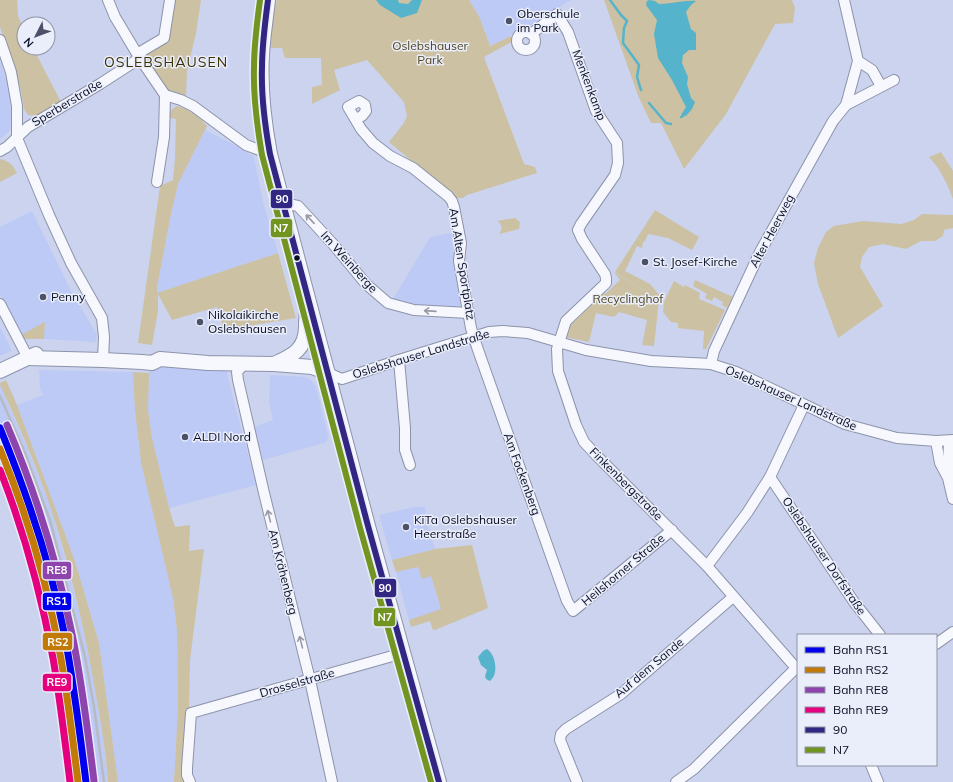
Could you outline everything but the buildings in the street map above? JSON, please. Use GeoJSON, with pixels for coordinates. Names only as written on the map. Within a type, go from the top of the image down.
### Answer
{"type":"FeatureCollection","features":[{"type":"Feature","properties":{"kind":"main road"},"geometry":{"type":"LineString","coordinates":[[268,0],[262,55],[262,86],[270,154],[403,653],[439,782]]}},
{"type":"Feature","properties":{"kind":"main road"},"geometry":{"type":"LineString","coordinates":[[274,364],[294,354],[300,348],[304,340],[307,310],[311,306]]}},
{"type":"Feature","properties":{"kind":"main road"},"geometry":{"type":"LineString","coordinates":[[0,371],[28,358],[152,355],[160,359],[312,366],[328,373]]}},
{"type":"Feature","properties":{"kind":"street"},"geometry":{"type":"LineString","coordinates":[[108,0],[115,17],[139,57],[165,95],[164,137],[157,182]]}},
{"type":"Feature","properties":{"kind":"street","name":"Sperberstraße"},"geometry":{"type":"LineString","coordinates":[[0,151],[7,147],[28,127],[100,84],[139,57],[142,51],[164,38],[170,0]]}},
{"type":"Feature","properties":{"kind":"street"},"geometry":{"type":"LineString","coordinates":[[844,0],[858,61],[872,70],[880,86]]}},
{"type":"Feature","properties":{"kind":"street","name":"Menkenkamp"},"geometry":{"type":"LineString","coordinates":[[531,34],[557,14],[568,32],[596,111],[617,144],[618,163],[615,175],[578,230],[582,239],[605,274],[606,283],[566,321],[558,342]]}},
{"type":"Feature","properties":{"kind":"street","name":"Sperberstraße"},"geometry":{"type":"LineString","coordinates":[[0,40],[11,72],[18,106],[17,138]]}},
{"type":"Feature","properties":{"kind":"street","name":"Alter Heerweg"},"geometry":{"type":"LineString","coordinates":[[846,105],[858,61]]}},
{"type":"Feature","properties":{"kind":"street","name":"Alter Heerweg"},"geometry":{"type":"LineString","coordinates":[[711,364],[714,351],[760,252],[833,121],[846,105],[880,86],[887,85],[894,80]]}},
{"type":"Feature","properties":{"kind":"street"},"geometry":{"type":"LineString","coordinates":[[165,95],[193,106],[246,145],[270,154]]}},
{"type":"Feature","properties":{"kind":"street","name":"Am Alten Sportplatz"},"geometry":{"type":"LineString","coordinates":[[355,119],[374,143],[390,156],[414,168],[452,201],[461,243],[459,261],[474,336]]}},
{"type":"Feature","properties":{"kind":"street"},"geometry":{"type":"LineString","coordinates":[[17,138],[71,263],[102,318],[104,356]]}},
{"type":"Feature","properties":{"kind":"street","name":"Im Weinberge"},"geometry":{"type":"LineString","coordinates":[[283,204],[298,206],[333,244],[366,284],[388,303],[414,310],[469,313]]}},
{"type":"Feature","properties":{"kind":"street"},"geometry":{"type":"LineString","coordinates":[[0,304],[28,358]]}},
{"type":"Feature","properties":{"kind":"street","name":"Oslebshauser Landstraße"},"geometry":{"type":"LineString","coordinates":[[328,373],[342,379],[489,332],[503,331],[528,333],[599,352],[644,360],[711,364],[736,372],[845,424],[898,438],[936,441],[951,440]]}},
{"type":"Feature","properties":{"kind":"street","name":"Am Fockenberg"},"geometry":{"type":"LineString","coordinates":[[474,336],[564,594],[573,611]]}},
{"type":"Feature","properties":{"kind":"street","name":"Finkenbergstraße"},"geometry":{"type":"LineString","coordinates":[[558,342],[556,354],[558,371],[576,425],[584,442],[707,566],[796,668],[694,768],[676,782]]}},
{"type":"Feature","properties":{"kind":"street"},"geometry":{"type":"LineString","coordinates":[[399,360],[405,428],[405,450],[410,465]]}},
{"type":"Feature","properties":{"kind":"street","name":"Am Krähenberg"},"geometry":{"type":"LineString","coordinates":[[244,364],[237,372],[238,380],[256,461],[310,680],[332,782]]}},
{"type":"Feature","properties":{"kind":"street"},"geometry":{"type":"LineString","coordinates":[[707,566],[747,513],[770,477],[804,405]]}},
{"type":"Feature","properties":{"kind":"street"},"geometry":{"type":"LineString","coordinates":[[948,478],[951,440]]}},
{"type":"Feature","properties":{"kind":"street"},"geometry":{"type":"LineString","coordinates":[[936,441],[940,463],[948,478],[953,499]]}},
{"type":"Feature","properties":{"kind":"street","name":"Oslebshauser Dorfstraße"},"geometry":{"type":"LineString","coordinates":[[770,477],[854,602],[879,634]]}},
{"type":"Feature","properties":{"kind":"street","name":"Heilshorner Straße"},"geometry":{"type":"LineString","coordinates":[[573,611],[672,530]]}},
{"type":"Feature","properties":{"kind":"street","name":"Auf dem Sande"},"geometry":{"type":"LineString","coordinates":[[577,782],[560,740],[561,734],[566,729],[621,694],[733,597]]}},
{"type":"Feature","properties":{"kind":"street"},"geometry":{"type":"LineString","coordinates":[[937,643],[953,632]]}},
{"type":"Feature","properties":{"kind":"street","name":"Drosselstraße"},"geometry":{"type":"LineString","coordinates":[[190,782],[187,774],[187,768],[191,713],[403,653]]}},
{"type":"Feature","properties":{"kind":"street"},"geometry":{"type":"LineString","coordinates":[[871,766],[878,782]]}},
{"type":"Feature","properties":{"kind":"shaded area"},"geometry":{"type":"Polygon","coordinates":[[[376,0],[398,0],[399,3],[408,4],[412,0],[422,0],[417,13],[401,18],[380,5],[376,0]]]}},
{"type":"Feature","properties":{"kind":"shaded area","name":"Oberschule im Park"},"geometry":{"type":"Polygon","coordinates":[[[469,0],[571,0],[528,27],[490,46],[479,16],[469,0]]]}},
{"type":"Feature","properties":{"kind":"shaded area"},"geometry":{"type":"Polygon","coordinates":[[[647,1],[655,1],[659,4],[696,1],[686,12],[691,29],[696,33],[696,50],[689,50],[683,55],[682,63],[688,77],[687,84],[691,98],[695,102],[692,109],[686,116],[681,115],[686,107],[672,80],[658,58],[654,34],[657,20],[646,5],[647,1]]]}},
{"type":"Feature","properties":{"kind":"shaded area"},"geometry":{"type":"Polygon","coordinates":[[[0,60],[8,86],[11,125],[9,132],[0,139],[0,60]]]}},
{"type":"Feature","properties":{"kind":"shaded area"},"geometry":{"type":"Polygon","coordinates":[[[205,130],[239,147],[254,157],[263,202],[278,253],[157,293],[178,184],[205,130]]]}},
{"type":"Feature","properties":{"kind":"shaded area"},"geometry":{"type":"Polygon","coordinates":[[[32,211],[71,291],[97,335],[96,342],[44,339],[45,323],[21,335],[0,294],[0,227],[32,211]]]}},
{"type":"Feature","properties":{"kind":"shaded area"},"geometry":{"type":"Polygon","coordinates":[[[451,233],[462,312],[417,307],[392,301],[430,237],[451,233]]]}},
{"type":"Feature","properties":{"kind":"shaded area"},"geometry":{"type":"Polygon","coordinates":[[[0,327],[12,351],[0,356],[0,327]]]}},
{"type":"Feature","properties":{"kind":"shaded area"},"geometry":{"type":"Polygon","coordinates":[[[149,360],[228,365],[227,374],[256,485],[169,508],[152,438],[148,410],[149,360]]]}},
{"type":"Feature","properties":{"kind":"shaded area"},"geometry":{"type":"Polygon","coordinates":[[[39,370],[133,372],[135,410],[141,462],[173,598],[177,630],[178,707],[174,782],[118,782],[99,643],[75,561],[17,405],[43,395],[40,388],[39,370]]]}},
{"type":"Feature","properties":{"kind":"shaded area"},"geometry":{"type":"Polygon","coordinates":[[[270,375],[306,377],[312,381],[316,387],[328,435],[327,442],[263,460],[254,427],[273,420],[269,402],[270,375]]]}},
{"type":"Feature","properties":{"kind":"shaded area"},"geometry":{"type":"Polygon","coordinates":[[[0,385],[50,505],[64,555],[79,611],[91,666],[103,738],[108,782],[97,782],[88,701],[70,613],[44,520],[40,522],[59,592],[75,666],[89,753],[91,782],[71,782],[65,729],[51,647],[38,592],[19,531],[0,478],[0,385]]]}},
{"type":"Feature","properties":{"kind":"shaded area","name":"KiTa Oslebshauser Heerstraße"},"geometry":{"type":"Polygon","coordinates":[[[415,507],[425,507],[426,520],[435,549],[392,560],[379,515],[415,507]]]}},
{"type":"Feature","properties":{"kind":"shaded area"},"geometry":{"type":"Polygon","coordinates":[[[418,567],[431,576],[441,610],[409,620],[396,572],[418,567]]]}},
{"type":"Feature","properties":{"kind":"shaded area"},"geometry":{"type":"Polygon","coordinates":[[[487,649],[493,656],[495,665],[495,674],[490,681],[486,679],[485,676],[487,670],[481,665],[478,657],[487,649]]]}},
{"type":"Feature","properties":{"kind":"green space"},"geometry":{"type":"Polygon","coordinates":[[[0,0],[17,0],[18,16],[16,16],[16,56],[37,56],[61,102],[38,116],[28,115],[24,109],[21,90],[0,27],[0,0]]]}},
{"type":"Feature","properties":{"kind":"green space"},"geometry":{"type":"Polygon","coordinates":[[[173,0],[201,0],[196,33],[187,71],[186,96],[170,91],[164,85],[144,55],[167,39],[173,0]]]}},
{"type":"Feature","properties":{"kind":"green space","name":"Oslebshauser Park"},"geometry":{"type":"Polygon","coordinates":[[[277,0],[469,0],[479,16],[490,46],[511,36],[513,41],[484,57],[524,164],[535,167],[537,173],[467,195],[463,198],[456,198],[389,142],[404,123],[407,116],[404,102],[367,60],[334,70],[340,90],[312,104],[312,87],[322,85],[321,58],[285,58],[282,48],[271,48],[272,19],[277,0]]]}},
{"type":"Feature","properties":{"kind":"green space"},"geometry":{"type":"Polygon","coordinates":[[[604,0],[792,0],[795,8],[793,23],[775,24],[726,114],[684,169],[661,123],[651,123],[639,98],[604,0]]]}},
{"type":"Feature","properties":{"kind":"green space"},"geometry":{"type":"Polygon","coordinates":[[[177,106],[194,113],[207,126],[178,184],[157,293],[278,253],[296,318],[224,330],[217,307],[172,320],[158,294],[158,311],[152,345],[138,343],[160,186],[173,180],[176,119],[169,118],[173,108],[177,106]]]}},
{"type":"Feature","properties":{"kind":"green space"},"geometry":{"type":"Polygon","coordinates":[[[941,152],[953,171],[953,199],[943,177],[929,157],[941,152]]]}},
{"type":"Feature","properties":{"kind":"green space"},"geometry":{"type":"Polygon","coordinates":[[[0,159],[10,164],[17,173],[0,182],[0,159]]]}},
{"type":"Feature","properties":{"kind":"green space","name":"Recyclinghof"},"geometry":{"type":"Polygon","coordinates":[[[655,210],[699,237],[692,250],[668,238],[648,234],[643,242],[642,248],[637,246],[625,271],[650,284],[661,297],[659,300],[654,346],[642,345],[647,320],[619,312],[614,317],[596,313],[589,342],[565,337],[570,320],[573,322],[620,280],[614,272],[651,295],[615,272],[655,210]]]}},
{"type":"Feature","properties":{"kind":"green space"},"geometry":{"type":"Polygon","coordinates":[[[922,214],[953,215],[953,228],[944,230],[943,236],[935,241],[921,241],[906,249],[883,244],[869,247],[862,257],[860,267],[883,306],[838,338],[818,284],[814,263],[818,248],[826,232],[834,226],[863,221],[901,224],[914,220],[922,214]]]}},
{"type":"Feature","properties":{"kind":"green space"},"geometry":{"type":"Polygon","coordinates":[[[515,218],[520,222],[519,229],[499,234],[502,228],[500,223],[497,221],[515,218]]]}},
{"type":"Feature","properties":{"kind":"green space"},"geometry":{"type":"Polygon","coordinates":[[[695,280],[733,297],[727,308],[722,305],[723,302],[714,297],[712,301],[705,298],[707,294],[693,286],[695,280]]]}},
{"type":"Feature","properties":{"kind":"green space"},"geometry":{"type":"Polygon","coordinates":[[[674,281],[684,287],[685,285],[700,293],[699,299],[725,310],[706,349],[703,349],[704,331],[678,328],[678,323],[671,322],[663,312],[664,302],[674,281]]]}},
{"type":"Feature","properties":{"kind":"green space"},"geometry":{"type":"Polygon","coordinates":[[[45,322],[44,339],[23,339],[21,335],[45,322]]]}},
{"type":"Feature","properties":{"kind":"green space"},"geometry":{"type":"Polygon","coordinates":[[[133,372],[149,373],[148,410],[152,438],[175,527],[190,525],[189,551],[204,549],[190,660],[185,771],[189,782],[174,782],[178,707],[177,630],[173,598],[141,462],[135,410],[133,372]]]}},
{"type":"Feature","properties":{"kind":"green space"},"geometry":{"type":"Polygon","coordinates":[[[6,380],[17,405],[75,561],[99,643],[118,782],[108,782],[104,742],[93,676],[83,627],[65,554],[39,475],[0,385],[0,383],[6,380]]]}},
{"type":"Feature","properties":{"kind":"green space"},"geometry":{"type":"Polygon","coordinates":[[[472,545],[488,608],[435,630],[433,630],[430,621],[411,627],[409,620],[441,609],[431,576],[422,579],[418,567],[396,572],[392,560],[435,549],[472,545]]]}},
{"type":"Feature","properties":{"kind":"waterway"},"geometry":{"type":"LineString","coordinates":[[610,0],[627,21],[624,28],[623,43],[639,65],[637,77],[641,90]]}},
{"type":"Feature","properties":{"kind":"waterway"},"geometry":{"type":"LineString","coordinates":[[649,103],[666,123],[671,124]]}},
{"type":"Feature","properties":{"kind":"railway"},"geometry":{"type":"LineString","coordinates":[[0,396],[25,453],[50,520],[85,657],[94,707],[104,782]]}},
{"type":"Feature","properties":{"kind":"rail line","name":"RE8"},"geometry":{"type":"LineString","coordinates":[[7,425],[18,451],[45,528],[60,581],[79,670],[94,781]]}},
{"type":"Feature","properties":{"kind":"rail line","name":"RS1"},"geometry":{"type":"LineString","coordinates":[[0,428],[38,531],[53,584],[65,637],[77,710],[86,782]]}},
{"type":"Feature","properties":{"kind":"rail line","name":"RS2"},"geometry":{"type":"LineString","coordinates":[[0,449],[20,500],[50,605],[64,674],[78,782]]}},
{"type":"Feature","properties":{"kind":"rail line","name":"RE9"},"geometry":{"type":"LineString","coordinates":[[0,470],[17,516],[43,610],[56,673],[70,782]]}},
{"type":"Feature","properties":{"kind":"transit line","name":"N7"},"geometry":{"type":"LineString","coordinates":[[260,0],[255,42],[254,89],[258,133],[262,155],[360,528],[431,782]]}},
{"type":"Feature","properties":{"kind":"transit line","name":"90"},"geometry":{"type":"LineString","coordinates":[[268,0],[263,42],[262,90],[266,133],[270,154],[368,526],[439,782]]}},
{"type":"Feature","properties":{"kind":"place","name":"Oberschule im Park"},"geometry":{"type":"Point","coordinates":[509,21]}},
{"type":"Feature","properties":{"kind":"place","name":"St. Josef-Kirche"},"geometry":{"type":"Point","coordinates":[645,262]}},
{"type":"Feature","properties":{"kind":"place","name":"Penny"},"geometry":{"type":"Point","coordinates":[43,297]}},
{"type":"Feature","properties":{"kind":"place","name":"Nikolaikirche Oslebshausen"},"geometry":{"type":"Point","coordinates":[200,322]}},
{"type":"Feature","properties":{"kind":"place","name":"ALDI Nord"},"geometry":{"type":"Point","coordinates":[185,437]}},
{"type":"Feature","properties":{"kind":"place","name":"KiTa Oslebshauser Heerstraße"},"geometry":{"type":"Point","coordinates":[406,527]}},
{"type":"Feature","properties":{"kind":"district","name":"OSLEBSHAUSEN"},"geometry":{"type":"Point","coordinates":[166,62]}}]}
